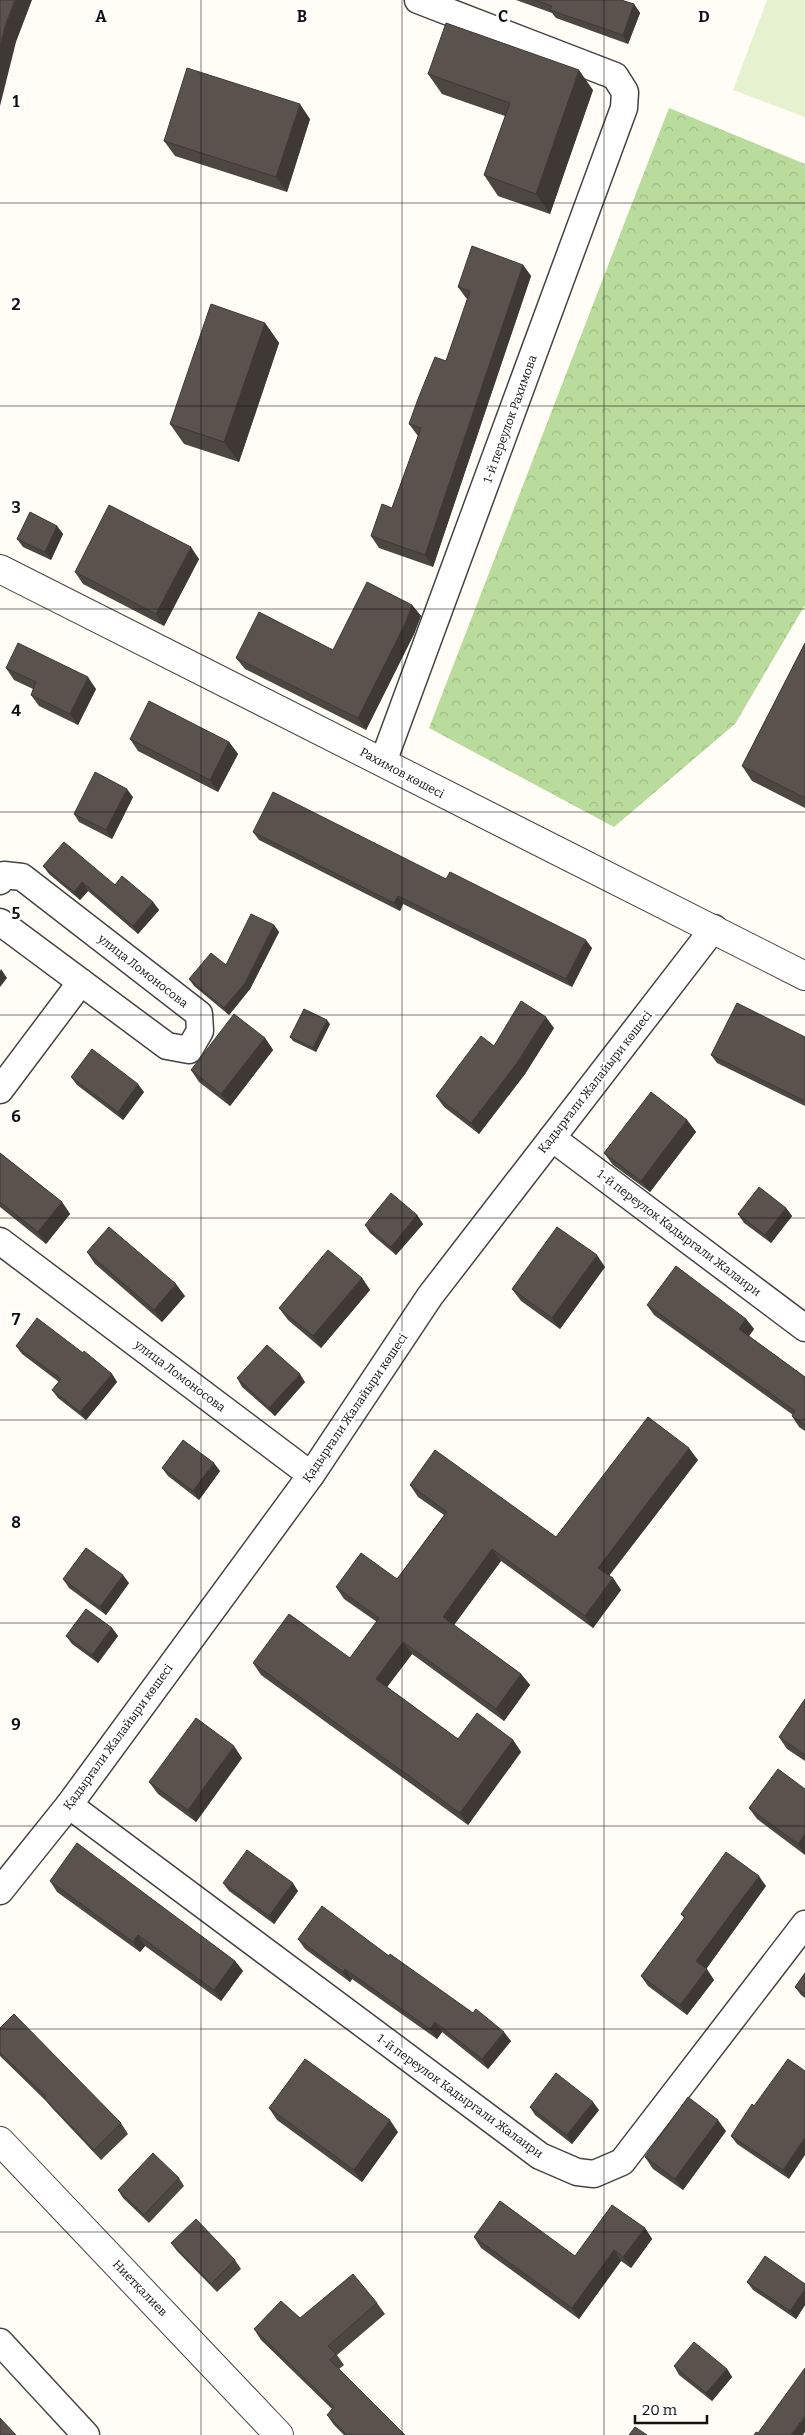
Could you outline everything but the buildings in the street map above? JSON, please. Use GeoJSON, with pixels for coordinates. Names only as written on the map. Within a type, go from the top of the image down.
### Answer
{"type":"FeatureCollection","features":[{"type":"Feature","properties":{"kind":"street","name":"1-й переулок Рахимова"},"geometry":{"type":"LineString","coordinates":[[383,762],[624,108],[625,92],[615,76],[418,0]]}},
{"type":"Feature","properties":{"kind":"street","name":"Рахимов көшесі"},"geometry":{"type":"LineString","coordinates":[[0,569],[467,806],[714,928],[805,976]]}},
{"type":"Feature","properties":{"kind":"street","name":"улица Ломоносова"},"geometry":{"type":"LineString","coordinates":[[0,881],[4,875],[22,876],[199,1014],[200,1031],[189,1050],[167,1046],[0,922]]}},
{"type":"Feature","properties":{"kind":"street","name":"Қадырғали Жалайыри көшесі"},"geometry":{"type":"LineString","coordinates":[[0,1891],[68,1805],[311,1475],[430,1296],[714,928]]}},
{"type":"Feature","properties":{"kind":"street"},"geometry":{"type":"LineString","coordinates":[[0,1090],[81,982]]}},
{"type":"Feature","properties":{"kind":"street","name":"1-й переулок Кадыргали Жалаири"},"geometry":{"type":"LineString","coordinates":[[552,1138],[805,1328]]}},
{"type":"Feature","properties":{"kind":"street","name":"улица Ломоносова"},"geometry":{"type":"LineString","coordinates":[[0,1241],[311,1475]]}},
{"type":"Feature","properties":{"kind":"street","name":"1-й переулок Кадыргали Жалаири"},"geometry":{"type":"LineString","coordinates":[[68,1805],[540,2156],[577,2172],[594,2174],[622,2162],[805,1924]]}},
{"type":"Feature","properties":{"kind":"street","name":"Ниетқалиев"},"geometry":{"type":"LineString","coordinates":[[0,2141],[279,2435]]}},
{"type":"Feature","properties":{"kind":"street"},"geometry":{"type":"LineString","coordinates":[[0,2342],[86,2435]]}},
{"type":"Feature","properties":{"kind":"green space"},"geometry":{"type":"Polygon","coordinates":[[[767,0],[805,0],[805,117],[733,90],[767,0]]]}},
{"type":"Feature","properties":{"kind":"green space"},"geometry":{"type":"Polygon","coordinates":[[[669,108],[805,164],[805,605],[735,724],[614,827],[429,728],[669,108]]]}}]}
